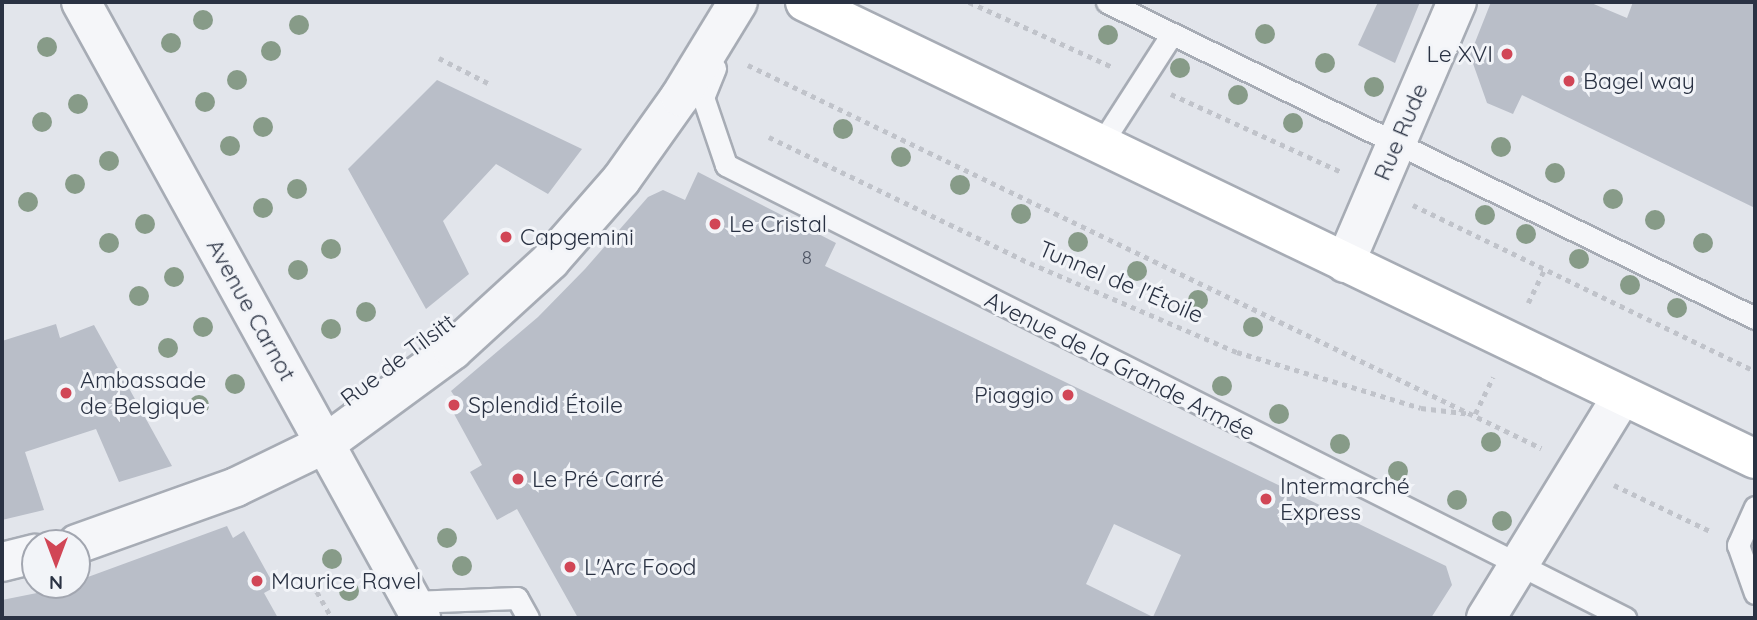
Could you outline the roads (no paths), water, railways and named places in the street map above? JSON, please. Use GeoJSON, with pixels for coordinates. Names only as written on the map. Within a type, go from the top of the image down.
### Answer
{"type":"FeatureCollection","features":[{"type":"Feature","properties":{"kind":"main road"},"geometry":{"type":"LineString","coordinates":[[831,7],[1101,144],[1755,459]]}},
{"type":"Feature","properties":{"kind":"street","name":"Avenue Carnot"},"geometry":{"type":"LineString","coordinates":[[82,2],[324,444],[412,613]]}},
{"type":"Feature","properties":{"kind":"street","name":"Rue de Tilsitt"},"geometry":{"type":"LineString","coordinates":[[91,539],[236,487],[324,444],[453,350],[550,261],[621,180],[680,97],[740,2]]}},
{"type":"Feature","properties":{"kind":"street","name":"Rue Rude"},"geometry":{"type":"LineString","coordinates":[[1345,263],[1457,2]]}},
{"type":"Feature","properties":{"kind":"street"},"geometry":{"type":"LineString","coordinates":[[1486,618],[1622,396]]}},
{"type":"Feature","properties":{"kind":"street"},"geometry":{"type":"LineString","coordinates":[[2,562],[21,557]]}},
{"type":"Feature","properties":{"kind":"lane","name":"Avenue de la Grande Armée"},"geometry":{"type":"LineString","coordinates":[[740,2],[703,97],[726,165],[1517,568],[1625,618]]}},
{"type":"Feature","properties":{"kind":"lane"},"geometry":{"type":"LineString","coordinates":[[1107,2],[1755,318]]}},
{"type":"Feature","properties":{"kind":"lane"},"geometry":{"type":"LineString","coordinates":[[1101,144],[1172,34]]}},
{"type":"Feature","properties":{"kind":"lane"},"geometry":{"type":"LineString","coordinates":[[1755,507],[1738,545],[1755,593]]}},
{"type":"Feature","properties":{"kind":"lane"},"geometry":{"type":"LineString","coordinates":[[412,613],[517,598],[528,618]]}},
{"type":"Feature","properties":{"kind":"place","name":"Le XVI"},"geometry":{"type":"Point","coordinates":[1507,54]}},
{"type":"Feature","properties":{"kind":"place","name":"Bagel way"},"geometry":{"type":"Point","coordinates":[1569,81]}},
{"type":"Feature","properties":{"kind":"place","name":"Le Cristal"},"geometry":{"type":"Point","coordinates":[715,224]}},
{"type":"Feature","properties":{"kind":"place","name":"Capgemini"},"geometry":{"type":"Point","coordinates":[506,237]}},
{"type":"Feature","properties":{"kind":"place","name":"Ambassade de Belgique"},"geometry":{"type":"Point","coordinates":[66,393]}},
{"type":"Feature","properties":{"kind":"place","name":"Piaggio"},"geometry":{"type":"Point","coordinates":[1068,395]}},
{"type":"Feature","properties":{"kind":"place","name":"Splendid Étoile"},"geometry":{"type":"Point","coordinates":[454,405]}},
{"type":"Feature","properties":{"kind":"place","name":"Le Pré Carré"},"geometry":{"type":"Point","coordinates":[518,479]}},
{"type":"Feature","properties":{"kind":"place","name":"Intermarché Express"},"geometry":{"type":"Point","coordinates":[1266,499]}},
{"type":"Feature","properties":{"kind":"place","name":"L'Arc Food"},"geometry":{"type":"Point","coordinates":[570,567]}},
{"type":"Feature","properties":{"kind":"place","name":"Maurice Ravel"},"geometry":{"type":"Point","coordinates":[257,581]}}]}
